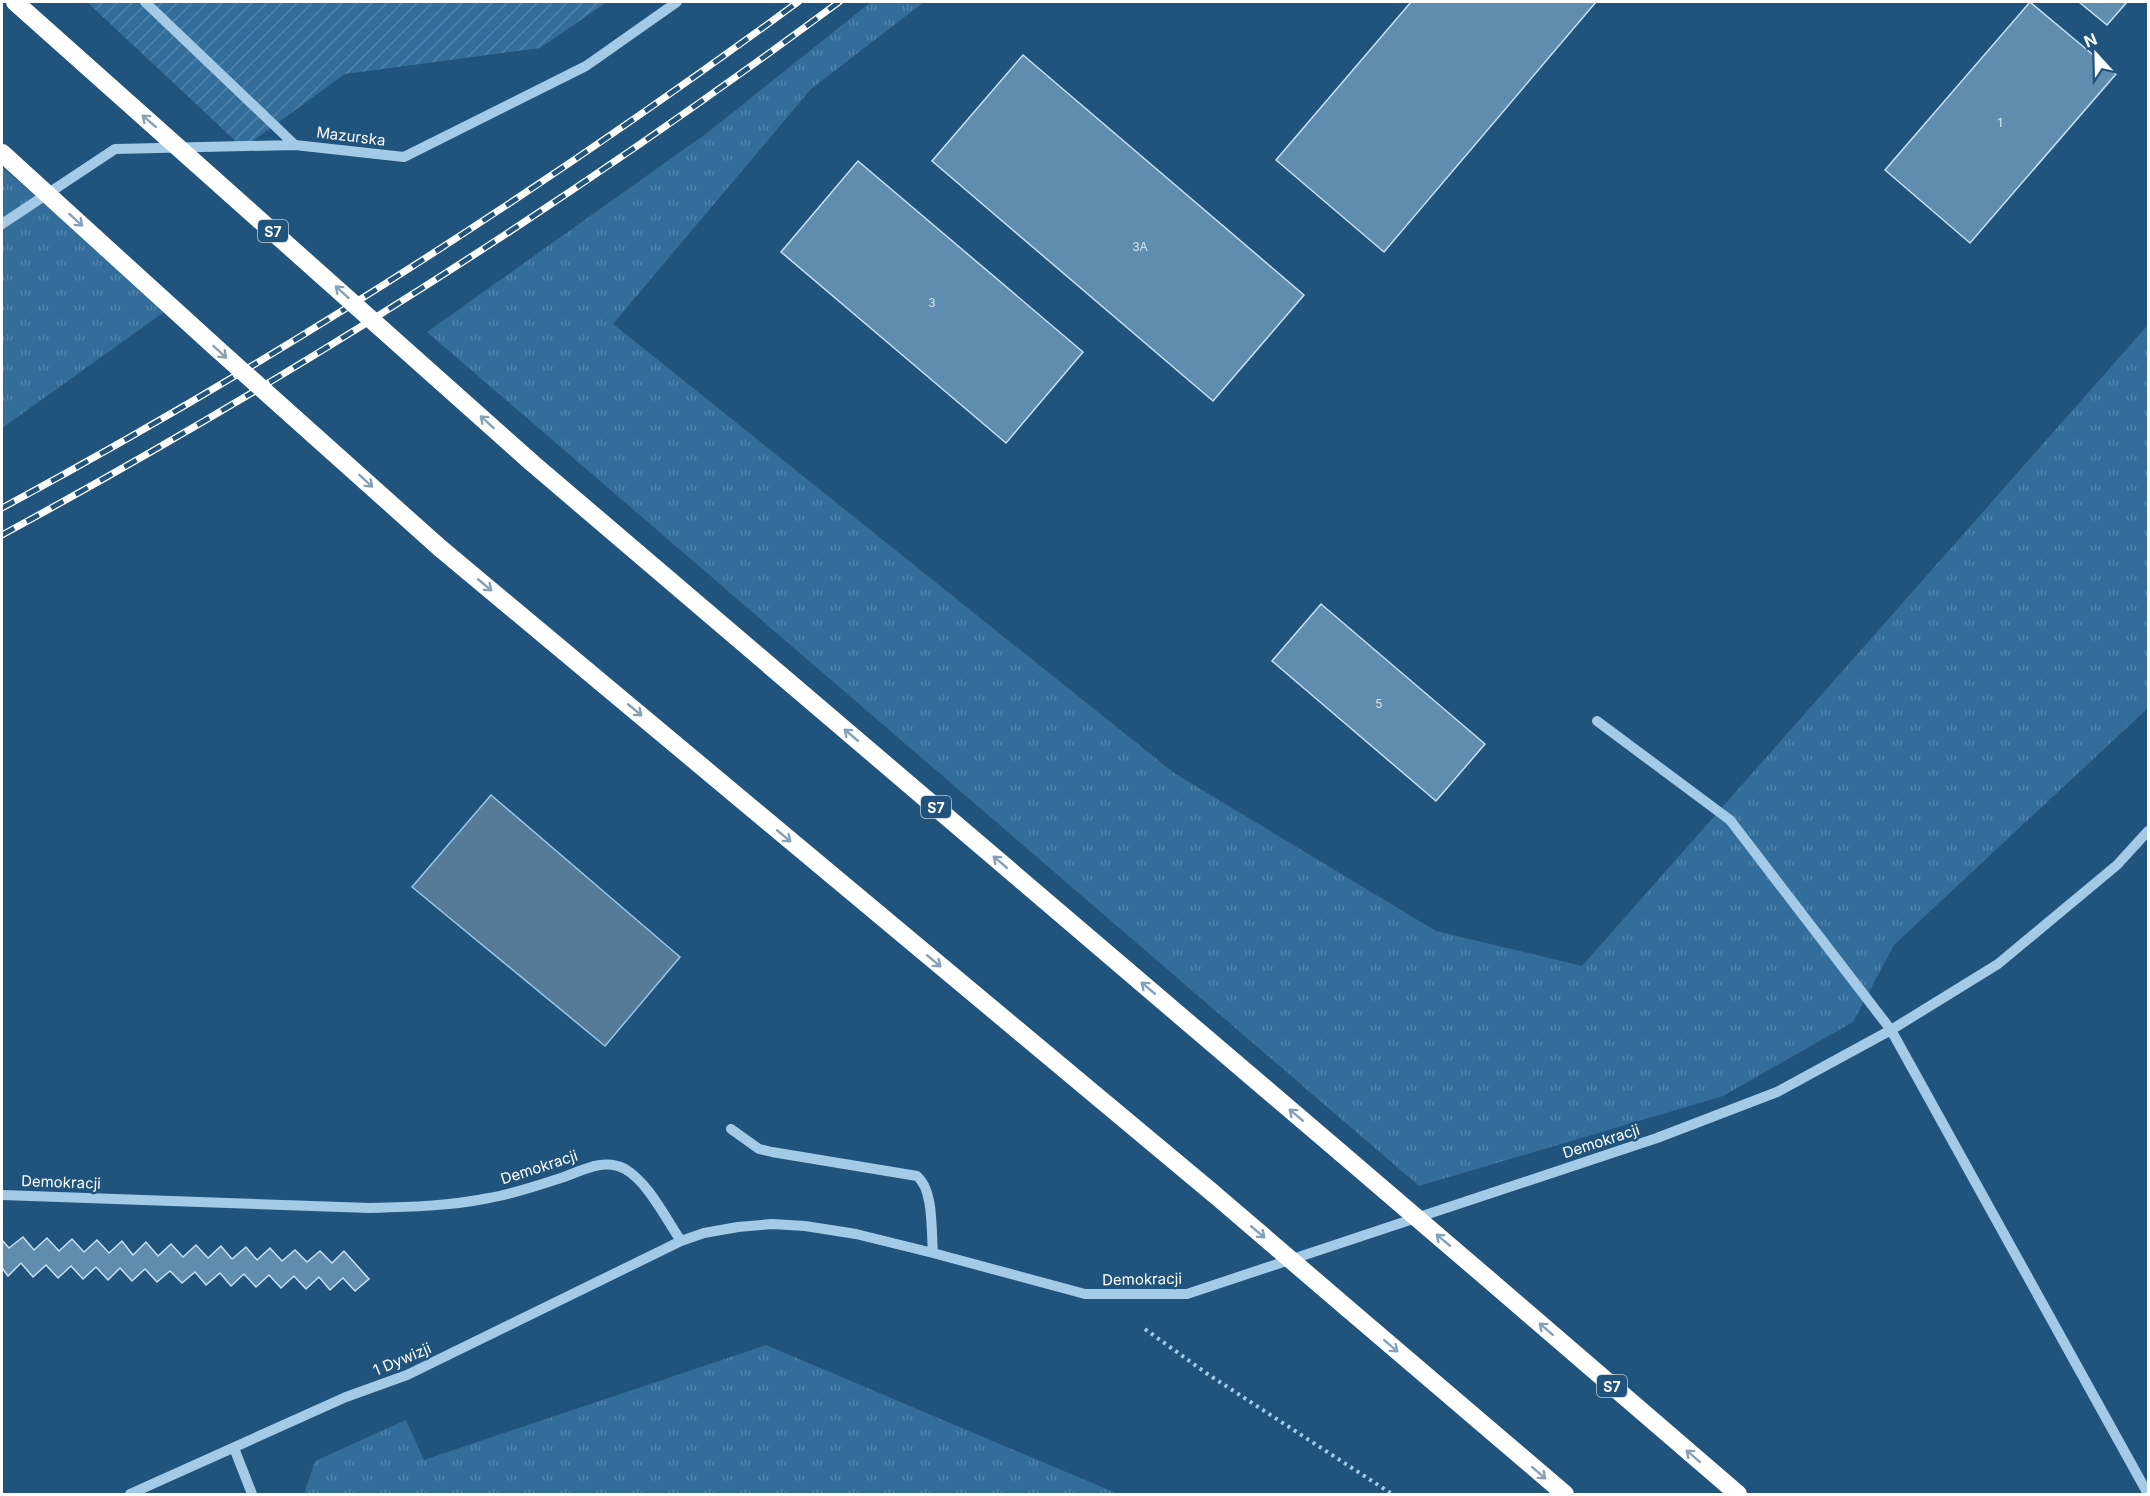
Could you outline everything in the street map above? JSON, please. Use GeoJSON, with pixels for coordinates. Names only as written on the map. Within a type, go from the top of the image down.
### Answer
{"type":"FeatureCollection","features":[{"type":"Feature","properties":{"kind":"highway","name":"S7"},"geometry":{"type":"LineString","coordinates":[[15,2],[531,462],[1738,1494]]}},
{"type":"Feature","properties":{"kind":"highway"},"geometry":{"type":"LineString","coordinates":[[2,153],[440,548],[1214,1194],[1564,1494]]}},
{"type":"Feature","properties":{"kind":"street"},"geometry":{"type":"LineString","coordinates":[[145,2],[295,145]]}},
{"type":"Feature","properties":{"kind":"street","name":"Mazurska"},"geometry":{"type":"LineString","coordinates":[[2,224],[115,149],[295,145],[404,157],[586,66],[677,2]]}},
{"type":"Feature","properties":{"kind":"street"},"geometry":{"type":"LineString","coordinates":[[1597,721],[1730,820],[1891,1030],[2148,1494]]}},
{"type":"Feature","properties":{"kind":"street","name":"Demokracji"},"geometry":{"type":"LineString","coordinates":[[2,1195],[370,1208],[421,1207],[489,1198],[566,1176],[590,1166],[606,1165],[624,1168],[642,1184],[681,1241],[704,1233],[738,1227],[772,1224],[805,1226],[856,1234],[1085,1294],[1187,1294],[1657,1138],[1777,1092],[1891,1030],[1998,964],[2117,865],[2148,831]]}},
{"type":"Feature","properties":{"kind":"street"},"geometry":{"type":"LineString","coordinates":[[730,1129],[759,1149],[917,1176],[923,1181],[927,1191],[933,1253]]}},
{"type":"Feature","properties":{"kind":"street","name":"1 Dywizji"},"geometry":{"type":"LineString","coordinates":[[130,1494],[346,1397],[407,1375],[681,1241]]}},
{"type":"Feature","properties":{"kind":"street"},"geometry":{"type":"LineString","coordinates":[[234,1448],[252,1494]]}},
{"type":"Feature","properties":{"kind":"path"},"geometry":{"type":"LineString","coordinates":[[1145,1329],[1206,1373],[1392,1494]]}},
{"type":"Feature","properties":{"kind":"green space"},"geometry":{"type":"Polygon","coordinates":[[[87,2],[607,2],[540,48],[345,74],[243,148],[87,2]]]}},
{"type":"Feature","properties":{"kind":"green space"},"geometry":{"type":"Polygon","coordinates":[[[871,2],[924,2],[811,89],[613,324],[1174,773],[1436,931],[1582,966],[2148,325],[2148,708],[1894,945],[1853,1022],[1723,1096],[1419,1186],[427,332],[707,133],[871,2]]]}},
{"type":"Feature","properties":{"kind":"green space"},"geometry":{"type":"Polygon","coordinates":[[[2,167],[167,310],[2,428],[2,167]]]}},
{"type":"Feature","properties":{"kind":"green space"},"geometry":{"type":"Polygon","coordinates":[[[766,1345],[1118,1494],[304,1494],[315,1461],[406,1420],[424,1460],[766,1345]]]}},
{"type":"Feature","properties":{"kind":"shaded area"},"geometry":{"type":"Polygon","coordinates":[[[491,795],[680,957],[605,1046],[412,887],[491,795]]]}},
{"type":"Feature","properties":{"kind":"building"},"geometry":{"type":"Polygon","coordinates":[[[1411,2],[1596,2],[1384,252],[1276,160],[1411,2]]]}},
{"type":"Feature","properties":{"kind":"building"},"geometry":{"type":"Polygon","coordinates":[[[2030,2],[2116,74],[1970,243],[1885,170],[2030,2]]]}},
{"type":"Feature","properties":{"kind":"building"},"geometry":{"type":"Polygon","coordinates":[[[2079,2],[2127,2],[2107,25],[2079,2]]]}},
{"type":"Feature","properties":{"kind":"building"},"geometry":{"type":"Polygon","coordinates":[[[1023,55],[1304,295],[1213,401],[932,161],[1023,55]]]}},
{"type":"Feature","properties":{"kind":"building"},"geometry":{"type":"Polygon","coordinates":[[[858,161],[1083,352],[1006,443],[781,252],[858,161]]]}},
{"type":"Feature","properties":{"kind":"building"},"geometry":{"type":"Polygon","coordinates":[[[1321,604],[1485,744],[1436,801],[1272,661],[1321,604]]]}},
{"type":"Feature","properties":{"kind":"building"},"geometry":{"type":"Polygon","coordinates":[[[23,1237],[34,1250],[47,1238],[59,1251],[72,1239],[84,1252],[97,1240],[109,1253],[122,1241],[133,1255],[146,1242],[158,1256],[171,1244],[183,1257],[196,1245],[208,1258],[221,1246],[232,1259],[246,1247],[257,1260],[270,1248],[282,1261],[295,1250],[307,1262],[320,1251],[332,1263],[344,1251],[369,1279],[355,1291],[343,1278],[330,1290],[319,1277],[306,1289],[294,1276],[281,1288],[269,1275],[256,1287],[244,1274],[231,1286],[220,1273],[206,1285],[195,1272],[182,1283],[170,1271],[157,1282],[145,1269],[132,1281],[120,1268],[108,1280],[96,1267],[83,1279],[71,1266],[58,1278],[46,1265],[33,1277],[21,1263],[8,1276],[2,1268],[2,1240],[9,1248],[23,1237]]]}},
{"type":"Feature","properties":{"kind":"railway"},"geometry":{"type":"LineString","coordinates":[[2,508],[208,392],[409,269],[605,139],[798,2]]}},
{"type":"Feature","properties":{"kind":"railway"},"geometry":{"type":"LineString","coordinates":[[2,535],[218,413],[430,283],[637,146],[839,2]]}}]}
